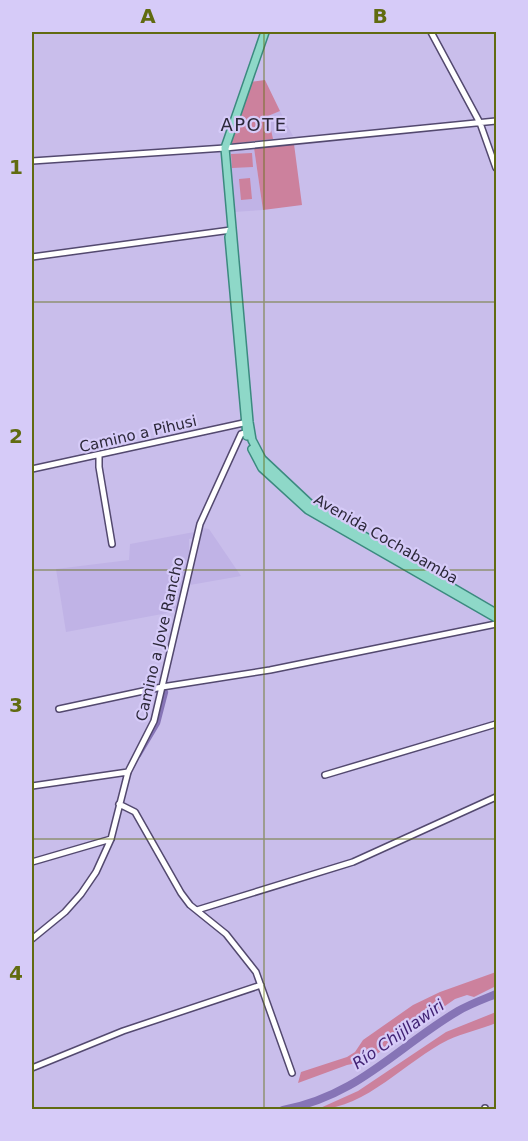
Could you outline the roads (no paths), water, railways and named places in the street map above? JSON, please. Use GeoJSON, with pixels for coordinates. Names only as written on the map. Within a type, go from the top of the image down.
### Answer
{"type":"FeatureCollection","features":[{"type":"Feature","properties":{"kind":"main road","name":"Avenida Cochabamba"},"geometry":{"type":"LineString","coordinates":[[265,32],[225,148],[231,230],[229,237],[235,278],[248,432],[253,454],[262,468],[308,510],[496,618]]}},
{"type":"Feature","properties":{"kind":"main road","name":"Avenida Cochabamba"},"geometry":{"type":"LineString","coordinates":[[248,432],[265,464],[311,505],[496,613]]}},
{"type":"Feature","properties":{"kind":"street"},"geometry":{"type":"LineString","coordinates":[[431,32],[480,123],[496,168]]}},
{"type":"Feature","properties":{"kind":"street"},"geometry":{"type":"LineString","coordinates":[[32,161],[225,148],[496,121]]}},
{"type":"Feature","properties":{"kind":"street"},"geometry":{"type":"LineString","coordinates":[[32,257],[231,230]]}},
{"type":"Feature","properties":{"kind":"street","name":"Camino a Pihusi"},"geometry":{"type":"LineString","coordinates":[[32,469],[247,422]]}},
{"type":"Feature","properties":{"kind":"street","name":"Camino a Jove Rancho"},"geometry":{"type":"LineString","coordinates":[[32,939],[65,912],[81,894],[96,872],[111,839],[118,804],[128,772],[154,721],[200,524],[240,434],[248,432]]}},
{"type":"Feature","properties":{"kind":"street"},"geometry":{"type":"LineString","coordinates":[[99,456],[112,544]]}},
{"type":"Feature","properties":{"kind":"street"},"geometry":{"type":"LineString","coordinates":[[58,709],[162,687],[270,670],[496,624]]}},
{"type":"Feature","properties":{"kind":"street"},"geometry":{"type":"LineString","coordinates":[[325,775],[496,724]]}},
{"type":"Feature","properties":{"kind":"street"},"geometry":{"type":"LineString","coordinates":[[32,786],[128,772]]}},
{"type":"Feature","properties":{"kind":"street"},"geometry":{"type":"LineString","coordinates":[[197,910],[353,862],[496,797]]}},
{"type":"Feature","properties":{"kind":"street"},"geometry":{"type":"LineString","coordinates":[[118,804],[135,812],[180,893],[226,934],[256,972],[292,1073]]}},
{"type":"Feature","properties":{"kind":"street"},"geometry":{"type":"LineString","coordinates":[[32,862],[111,839]]}},
{"type":"Feature","properties":{"kind":"street"},"geometry":{"type":"LineString","coordinates":[[32,1068],[123,1030],[261,985]]}},
{"type":"Feature","properties":{"kind":"waterway"},"geometry":{"type":"LineString","coordinates":[[139,755],[158,723],[166,692]]}},
{"type":"Feature","properties":{"kind":"waterway","name":"Río Chijllawiri"},"geometry":{"type":"LineString","coordinates":[[283,1110],[333,1094],[376,1069],[458,1011],[496,994]]}},
{"type":"Feature","properties":{"kind":"district","name":"APOTE"},"geometry":{"type":"Point","coordinates":[254,125]}}]}
